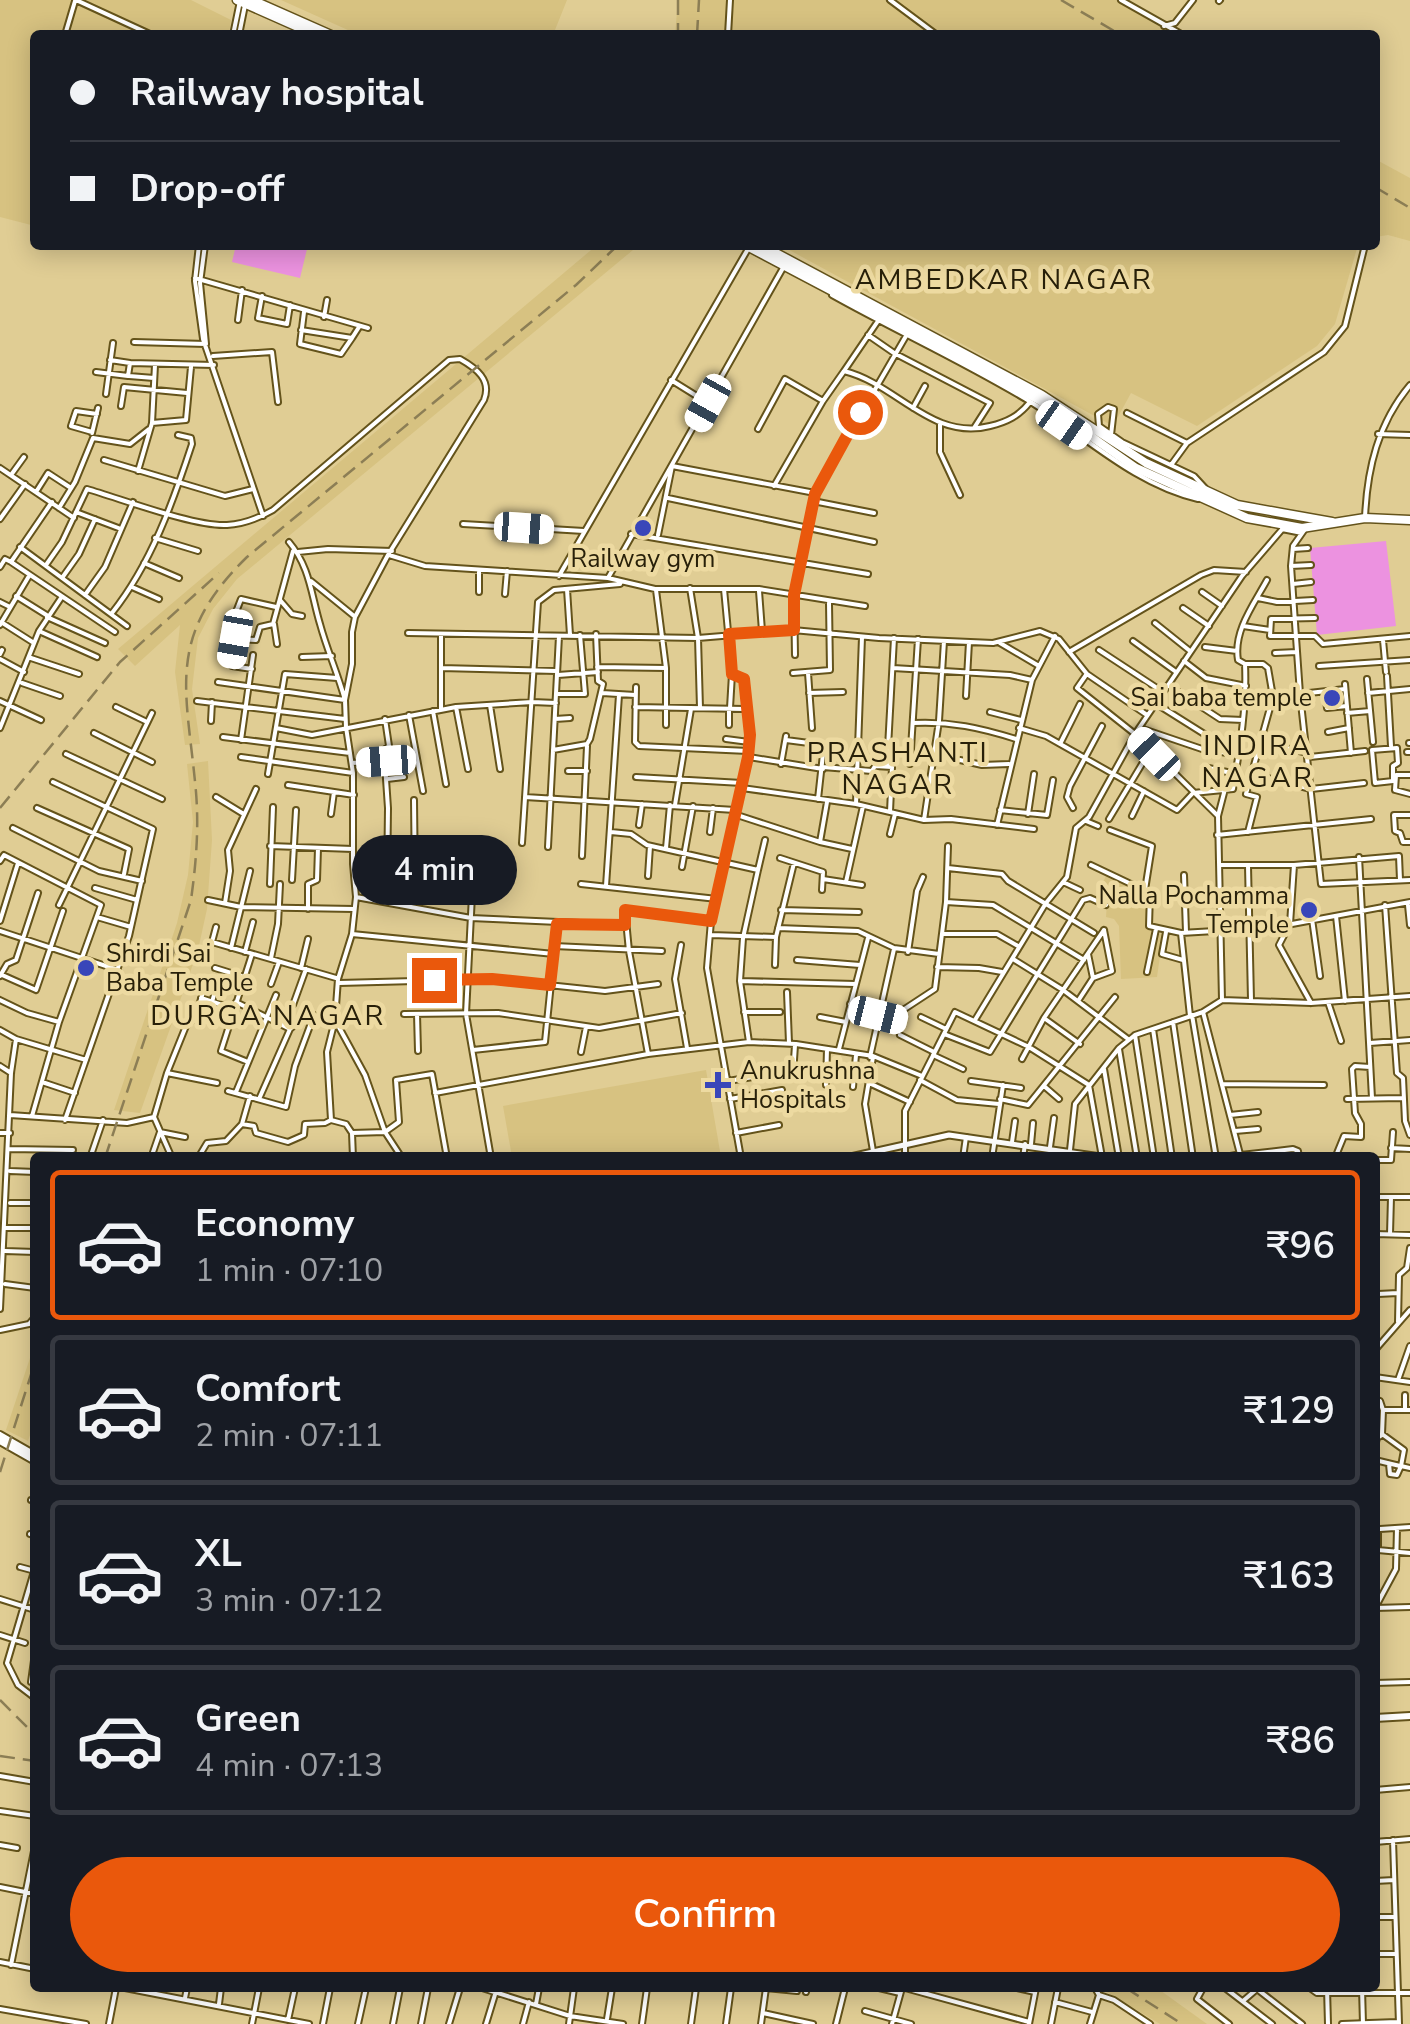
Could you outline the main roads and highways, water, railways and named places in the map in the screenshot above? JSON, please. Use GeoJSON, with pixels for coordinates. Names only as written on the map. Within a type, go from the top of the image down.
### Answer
{"type":"FeatureCollection","features":[{"type":"Feature","properties":{"kind":"main road"},"geometry":{"type":"LineString","coordinates":[[243,1],[305,30]]}},
{"type":"Feature","properties":{"kind":"main road"},"geometry":{"type":"LineString","coordinates":[[243,1],[318,30]]}},
{"type":"Feature","properties":{"kind":"main road"},"geometry":{"type":"LineString","coordinates":[[752,250],[1038,400],[1136,468],[1284,528],[1304,530],[1365,518],[1410,520]]}},
{"type":"Feature","properties":{"kind":"main road"},"geometry":{"type":"LineString","coordinates":[[770,250],[1042,396],[1193,490]]}},
{"type":"Feature","properties":{"kind":"main road"},"geometry":{"type":"LineString","coordinates":[[1266,518],[1318,517],[1332,522]]}},
{"type":"Feature","properties":{"kind":"main road"},"geometry":{"type":"LineString","coordinates":[[0,1438],[30,1455]]}},
{"type":"Feature","properties":{"kind":"main road"},"geometry":{"type":"LineString","coordinates":[[1380,1718],[1410,1716]]}},
{"type":"Feature","properties":{"kind":"railway"},"geometry":{"type":"LineString","coordinates":[[678,0],[678,30]]}},
{"type":"Feature","properties":{"kind":"railway"},"geometry":{"type":"LineString","coordinates":[[697,30],[699,0]]}},
{"type":"Feature","properties":{"kind":"railway"},"geometry":{"type":"LineString","coordinates":[[1061,0],[1112,30]]}},
{"type":"Feature","properties":{"kind":"railway"},"geometry":{"type":"LineString","coordinates":[[1380,190],[1410,208]]}},
{"type":"Feature","properties":{"kind":"railway"},"geometry":{"type":"LineString","coordinates":[[107,1152],[191,900],[197,819],[187,667],[192,640],[203,614],[247,557],[576,285],[613,250]]}},
{"type":"Feature","properties":{"kind":"railway"},"geometry":{"type":"LineString","coordinates":[[0,808],[120,662],[219,573]]}},
{"type":"Feature","properties":{"kind":"railway"},"geometry":{"type":"LineString","coordinates":[[0,1472],[30,1378]]}},
{"type":"Feature","properties":{"kind":"railway"},"geometry":{"type":"LineString","coordinates":[[0,1700],[30,1730]]}},
{"type":"Feature","properties":{"kind":"railway"},"geometry":{"type":"LineString","coordinates":[[0,1756],[30,1760]]}},
{"type":"Feature","properties":{"kind":"railway"},"geometry":{"type":"LineString","coordinates":[[1132,1992],[1182,2024]]}},
{"type":"Feature","properties":{"kind":"place","name":"Railway gym"},"geometry":{"type":"Point","coordinates":[643,528]}},
{"type":"Feature","properties":{"kind":"place","name":"Sai baba temple"},"geometry":{"type":"Point","coordinates":[1332,698]}},
{"type":"Feature","properties":{"kind":"place","name":"Nalla Pochamma Temple"},"geometry":{"type":"Point","coordinates":[1309,910]}},
{"type":"Feature","properties":{"kind":"place","name":"Shirdi Sai Baba Temple"},"geometry":{"type":"Point","coordinates":[86,968]}},
{"type":"Feature","properties":{"kind":"place","name":"Anukrushna Hospitals"},"geometry":{"type":"Point","coordinates":[718,1085]}},
{"type":"Feature","properties":{"kind":"district","name":"AMBEDKAR NAGAR"},"geometry":{"type":"Point","coordinates":[1004,280]}},
{"type":"Feature","properties":{"kind":"district","name":"INDIRA NAGAR"},"geometry":{"type":"Point","coordinates":[1258,762]}},
{"type":"Feature","properties":{"kind":"district","name":"PRASHANTI NAGAR"},"geometry":{"type":"Point","coordinates":[898,769]}},
{"type":"Feature","properties":{"kind":"district","name":"DURGA NAGAR"},"geometry":{"type":"Point","coordinates":[268,1016]}}]}
